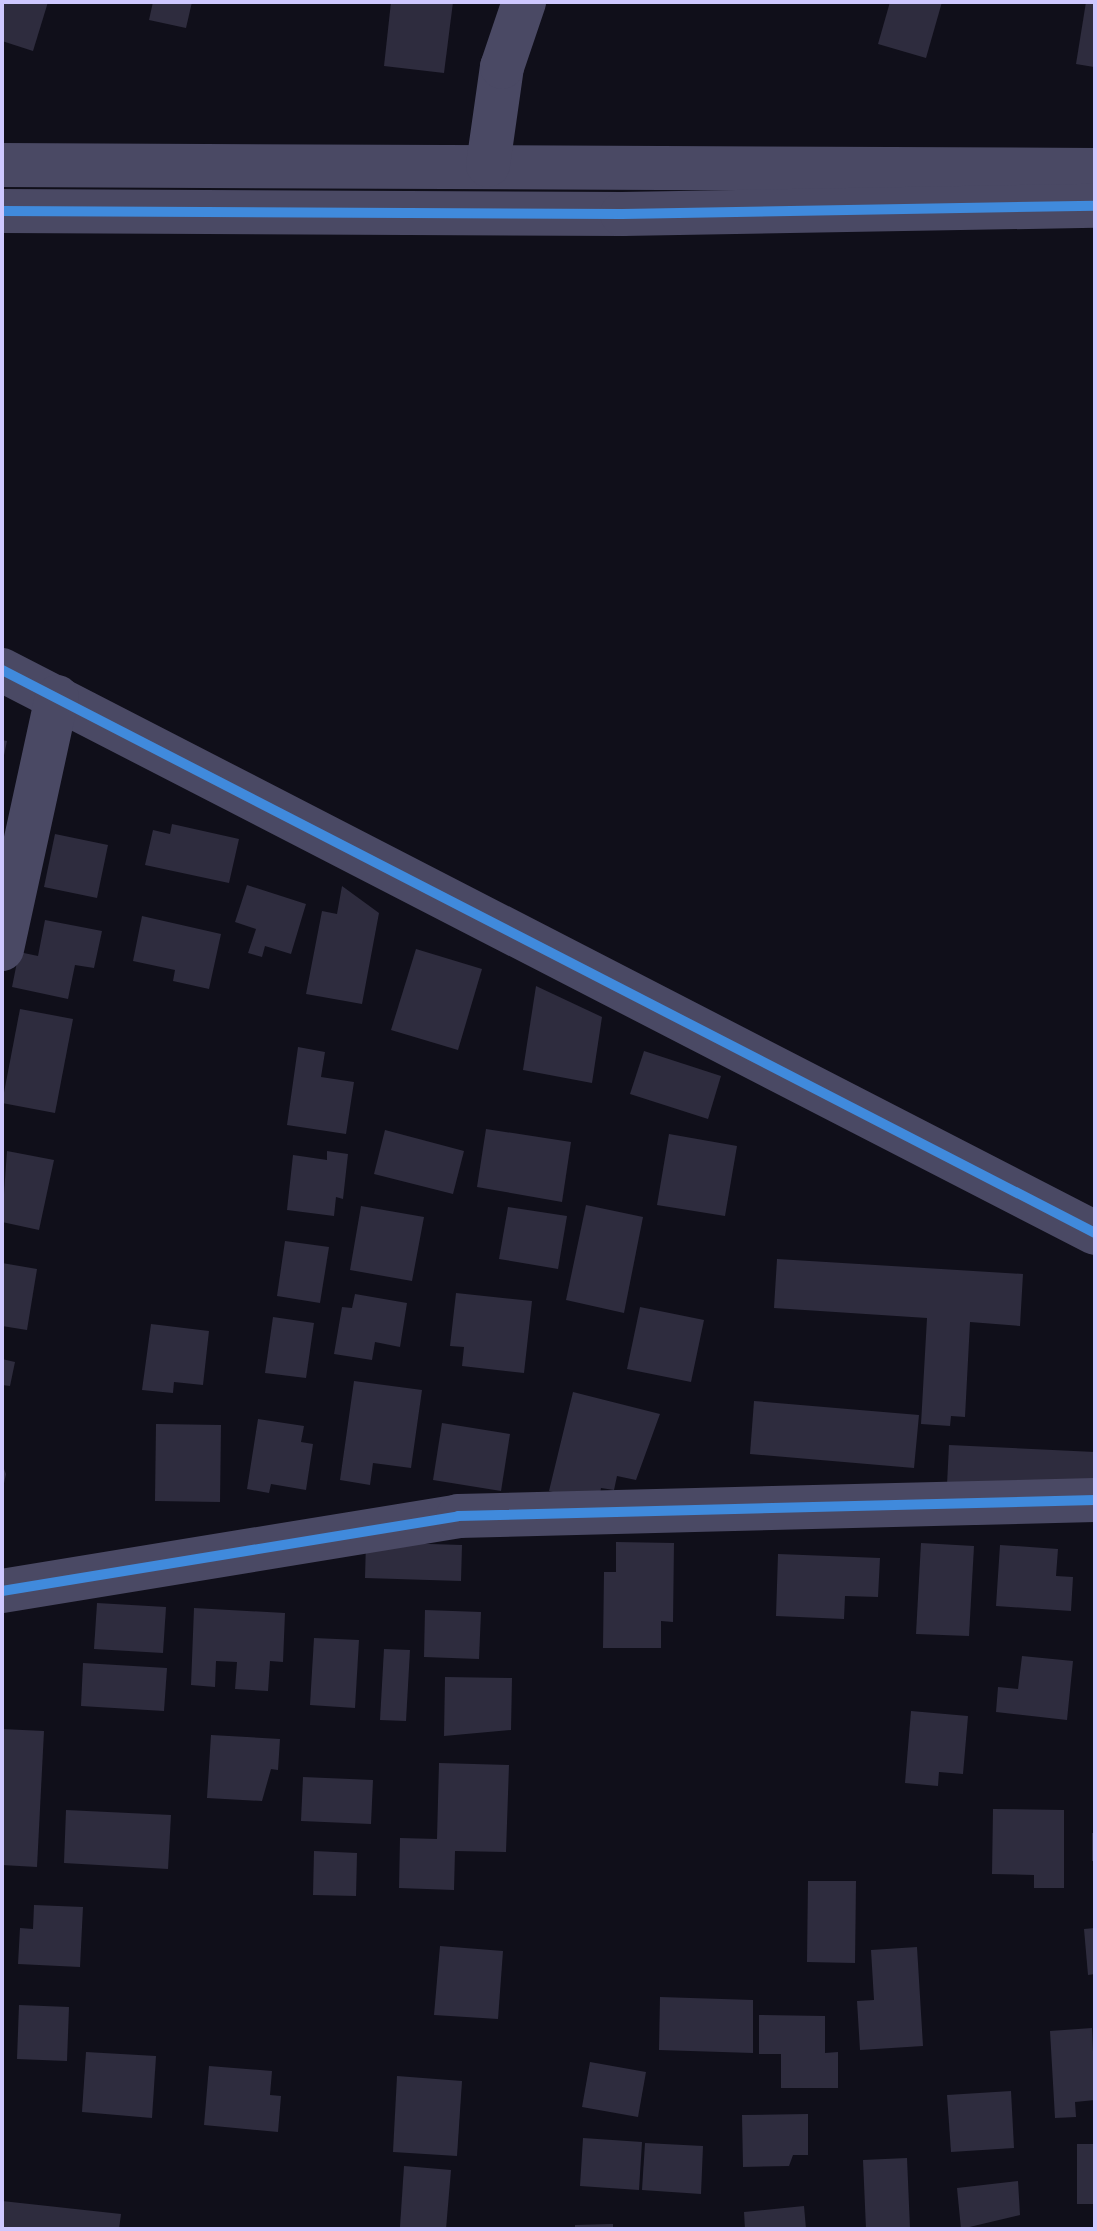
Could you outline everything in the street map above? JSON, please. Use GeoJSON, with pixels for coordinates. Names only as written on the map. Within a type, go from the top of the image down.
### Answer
{"type":"FeatureCollection","features":[{"type":"Feature","properties":{"kind":"street"},"geometry":{"type":"LineString","coordinates":[[488,165],[502,67],[524,2]]}},
{"type":"Feature","properties":{"kind":"street"},"geometry":{"type":"LineString","coordinates":[[2,165],[1095,170]]}},
{"type":"Feature","properties":{"kind":"street"},"geometry":{"type":"LineString","coordinates":[[2,211],[622,214],[1095,206]]}},
{"type":"Feature","properties":{"kind":"street"},"geometry":{"type":"LineString","coordinates":[[2,670],[1095,1233]]}},
{"type":"Feature","properties":{"kind":"street"},"geometry":{"type":"LineString","coordinates":[[2,949],[57,697]]}},
{"type":"Feature","properties":{"kind":"street"},"geometry":{"type":"LineString","coordinates":[[2,1591],[458,1516],[1095,1500]]}},
{"type":"Feature","properties":{"kind":"building"},"geometry":{"type":"Polygon","coordinates":[[[2,2],[48,2],[33,51],[2,41],[2,2]]]}},
{"type":"Feature","properties":{"kind":"building"},"geometry":{"type":"Polygon","coordinates":[[[153,2],[192,2],[186,28],[149,20],[153,2]]]}},
{"type":"Feature","properties":{"kind":"building"},"geometry":{"type":"Polygon","coordinates":[[[391,2],[453,2],[444,73],[384,66],[391,2]]]}},
{"type":"Feature","properties":{"kind":"building"},"geometry":{"type":"Polygon","coordinates":[[[890,2],[942,2],[926,58],[878,44],[890,2]]]}},
{"type":"Feature","properties":{"kind":"building"},"geometry":{"type":"Polygon","coordinates":[[[1086,2],[1095,2],[1094,67],[1076,64],[1086,2]]]}},
{"type":"Feature","properties":{"kind":"building"},"geometry":{"type":"Polygon","coordinates":[[[2,740],[7,741],[3,760],[2,759],[2,740]]]}},
{"type":"Feature","properties":{"kind":"building"},"geometry":{"type":"Polygon","coordinates":[[[172,824],[239,839],[229,883],[145,865],[153,830],[170,834],[172,824]]]}},
{"type":"Feature","properties":{"kind":"building"},"geometry":{"type":"Polygon","coordinates":[[[55,834],[108,845],[97,898],[44,887],[55,834]]]}},
{"type":"Feature","properties":{"kind":"building"},"geometry":{"type":"Polygon","coordinates":[[[247,885],[306,904],[291,954],[265,946],[262,957],[248,953],[256,929],[235,922],[247,885]]]}},
{"type":"Feature","properties":{"kind":"building"},"geometry":{"type":"Polygon","coordinates":[[[342,886],[379,913],[362,1004],[306,994],[322,911],[337,914],[342,886]]]}},
{"type":"Feature","properties":{"kind":"building"},"geometry":{"type":"Polygon","coordinates":[[[142,916],[221,934],[209,989],[173,981],[175,970],[133,961],[142,916]]]}},
{"type":"Feature","properties":{"kind":"building"},"geometry":{"type":"Polygon","coordinates":[[[45,920],[102,931],[94,968],[75,965],[68,999],[12,987],[19,952],[38,956],[45,920]]]}},
{"type":"Feature","properties":{"kind":"building"},"geometry":{"type":"Polygon","coordinates":[[[416,949],[482,969],[458,1050],[391,1030],[416,949]]]}},
{"type":"Feature","properties":{"kind":"building"},"geometry":{"type":"Polygon","coordinates":[[[536,986],[602,1017],[592,1083],[523,1070],[536,986]]]}},
{"type":"Feature","properties":{"kind":"building"},"geometry":{"type":"Polygon","coordinates":[[[20,1009],[73,1019],[55,1113],[2,1103],[20,1009]]]}},
{"type":"Feature","properties":{"kind":"building"},"geometry":{"type":"Polygon","coordinates":[[[298,1047],[325,1052],[321,1077],[354,1082],[346,1134],[287,1125],[298,1047]]]}},
{"type":"Feature","properties":{"kind":"building"},"geometry":{"type":"Polygon","coordinates":[[[644,1051],[721,1076],[708,1119],[630,1094],[644,1051]]]}},
{"type":"Feature","properties":{"kind":"building"},"geometry":{"type":"Polygon","coordinates":[[[486,1129],[571,1142],[562,1202],[477,1187],[486,1129]]]}},
{"type":"Feature","properties":{"kind":"building"},"geometry":{"type":"Polygon","coordinates":[[[385,1130],[464,1151],[453,1194],[374,1174],[385,1130]]]}},
{"type":"Feature","properties":{"kind":"building"},"geometry":{"type":"Polygon","coordinates":[[[669,1134],[737,1146],[725,1216],[657,1205],[669,1134]]]}},
{"type":"Feature","properties":{"kind":"building"},"geometry":{"type":"Polygon","coordinates":[[[7,1151],[54,1160],[39,1230],[2,1222],[7,1151]]]}},
{"type":"Feature","properties":{"kind":"building"},"geometry":{"type":"Polygon","coordinates":[[[327,1151],[348,1154],[343,1199],[336,1197],[334,1216],[287,1210],[293,1155],[327,1160],[327,1151]]]}},
{"type":"Feature","properties":{"kind":"building"},"geometry":{"type":"Polygon","coordinates":[[[586,1205],[643,1217],[624,1313],[566,1300],[586,1205]]]}},
{"type":"Feature","properties":{"kind":"building"},"geometry":{"type":"Polygon","coordinates":[[[361,1206],[424,1217],[412,1281],[350,1270],[361,1206]]]}},
{"type":"Feature","properties":{"kind":"building"},"geometry":{"type":"Polygon","coordinates":[[[508,1207],[567,1216],[558,1269],[499,1259],[508,1207]]]}},
{"type":"Feature","properties":{"kind":"building"},"geometry":{"type":"Polygon","coordinates":[[[285,1241],[329,1247],[320,1303],[277,1296],[285,1241]]]}},
{"type":"Feature","properties":{"kind":"building"},"geometry":{"type":"Polygon","coordinates":[[[777,1259],[1023,1274],[1020,1326],[970,1322],[965,1417],[951,1416],[950,1426],[921,1424],[927,1318],[774,1308],[777,1259]]]}},
{"type":"Feature","properties":{"kind":"building"},"geometry":{"type":"Polygon","coordinates":[[[2,1263],[37,1269],[27,1330],[2,1326],[2,1263]]]}},
{"type":"Feature","properties":{"kind":"building"},"geometry":{"type":"Polygon","coordinates":[[[456,1293],[532,1301],[524,1373],[462,1366],[464,1347],[450,1346],[456,1293]]]}},
{"type":"Feature","properties":{"kind":"building"},"geometry":{"type":"Polygon","coordinates":[[[355,1294],[407,1303],[400,1347],[375,1342],[372,1360],[334,1354],[342,1307],[352,1308],[355,1294]]]}},
{"type":"Feature","properties":{"kind":"building"},"geometry":{"type":"Polygon","coordinates":[[[640,1307],[704,1320],[691,1382],[627,1369],[640,1307]]]}},
{"type":"Feature","properties":{"kind":"building"},"geometry":{"type":"Polygon","coordinates":[[[273,1317],[314,1323],[306,1378],[265,1373],[273,1317]]]}},
{"type":"Feature","properties":{"kind":"building"},"geometry":{"type":"Polygon","coordinates":[[[151,1324],[209,1331],[203,1385],[174,1382],[173,1393],[142,1390],[151,1324]]]}},
{"type":"Feature","properties":{"kind":"building"},"geometry":{"type":"Polygon","coordinates":[[[2,1359],[15,1362],[10,1386],[2,1385],[2,1359]]]}},
{"type":"Feature","properties":{"kind":"building"},"geometry":{"type":"Polygon","coordinates":[[[354,1381],[422,1390],[411,1468],[373,1463],[370,1485],[340,1480],[354,1381]]]}},
{"type":"Feature","properties":{"kind":"building"},"geometry":{"type":"Polygon","coordinates":[[[573,1392],[660,1414],[636,1480],[617,1476],[614,1490],[601,1488],[598,1504],[549,1491],[573,1392]]]}},
{"type":"Feature","properties":{"kind":"building"},"geometry":{"type":"Polygon","coordinates":[[[754,1401],[919,1415],[914,1468],[750,1454],[754,1401]]]}},
{"type":"Feature","properties":{"kind":"building"},"geometry":{"type":"Polygon","coordinates":[[[258,1419],[304,1426],[301,1442],[313,1444],[306,1490],[271,1484],[269,1493],[247,1489],[258,1419]]]}},
{"type":"Feature","properties":{"kind":"building"},"geometry":{"type":"Polygon","coordinates":[[[442,1423],[510,1434],[501,1491],[433,1480],[442,1423]]]}},
{"type":"Feature","properties":{"kind":"building"},"geometry":{"type":"Polygon","coordinates":[[[156,1424],[221,1425],[220,1502],[155,1501],[156,1424]]]}},
{"type":"Feature","properties":{"kind":"building"},"geometry":{"type":"Polygon","coordinates":[[[949,1445],[1095,1452],[1095,1492],[947,1485],[949,1445]]]}},
{"type":"Feature","properties":{"kind":"building"},"geometry":{"type":"Polygon","coordinates":[[[2,1464],[6,1474],[3,1488],[2,1488],[2,1464]]]}},
{"type":"Feature","properties":{"kind":"building"},"geometry":{"type":"Polygon","coordinates":[[[366,1542],[462,1545],[461,1581],[365,1578],[366,1542]]]}},
{"type":"Feature","properties":{"kind":"building"},"geometry":{"type":"Polygon","coordinates":[[[616,1542],[674,1543],[673,1622],[661,1621],[661,1648],[603,1648],[604,1572],[616,1572],[616,1542]]]}},
{"type":"Feature","properties":{"kind":"building"},"geometry":{"type":"Polygon","coordinates":[[[921,1543],[974,1546],[969,1636],[916,1634],[921,1543]]]}},
{"type":"Feature","properties":{"kind":"building"},"geometry":{"type":"Polygon","coordinates":[[[1000,1545],[1058,1549],[1056,1576],[1073,1577],[1071,1611],[996,1606],[1000,1545]]]}},
{"type":"Feature","properties":{"kind":"building"},"geometry":{"type":"Polygon","coordinates":[[[778,1554],[880,1558],[878,1597],[845,1596],[844,1619],[776,1616],[778,1554]]]}},
{"type":"Feature","properties":{"kind":"building"},"geometry":{"type":"Polygon","coordinates":[[[97,1603],[166,1607],[163,1653],[94,1649],[97,1603]]]}},
{"type":"Feature","properties":{"kind":"building"},"geometry":{"type":"Polygon","coordinates":[[[194,1608],[285,1613],[283,1662],[270,1661],[268,1691],[235,1689],[237,1662],[216,1661],[215,1687],[191,1685],[194,1608]]]}},
{"type":"Feature","properties":{"kind":"building"},"geometry":{"type":"Polygon","coordinates":[[[425,1610],[481,1612],[479,1659],[424,1657],[425,1610]]]}},
{"type":"Feature","properties":{"kind":"building"},"geometry":{"type":"Polygon","coordinates":[[[314,1638],[359,1640],[355,1708],[310,1705],[314,1638]]]}},
{"type":"Feature","properties":{"kind":"building"},"geometry":{"type":"Polygon","coordinates":[[[384,1649],[410,1650],[406,1721],[380,1720],[384,1649]]]}},
{"type":"Feature","properties":{"kind":"building"},"geometry":{"type":"Polygon","coordinates":[[[1022,1656],[1073,1661],[1067,1720],[996,1712],[998,1687],[1018,1689],[1022,1656]]]}},
{"type":"Feature","properties":{"kind":"building"},"geometry":{"type":"Polygon","coordinates":[[[83,1663],[167,1668],[164,1711],[81,1706],[83,1663]]]}},
{"type":"Feature","properties":{"kind":"building"},"geometry":{"type":"Polygon","coordinates":[[[445,1677],[512,1678],[511,1730],[444,1736],[445,1677]]]}},
{"type":"Feature","properties":{"kind":"building"},"geometry":{"type":"Polygon","coordinates":[[[911,1711],[968,1716],[963,1774],[939,1772],[938,1786],[905,1783],[911,1711]]]}},
{"type":"Feature","properties":{"kind":"building"},"geometry":{"type":"Polygon","coordinates":[[[2,1729],[44,1731],[37,1867],[2,1865],[2,1729]]]}},
{"type":"Feature","properties":{"kind":"building"},"geometry":{"type":"Polygon","coordinates":[[[211,1735],[280,1739],[278,1770],[271,1769],[262,1801],[207,1798],[211,1735]]]}},
{"type":"Feature","properties":{"kind":"building"},"geometry":{"type":"Polygon","coordinates":[[[439,1763],[509,1765],[506,1852],[455,1851],[454,1890],[399,1888],[400,1838],[437,1839],[439,1763]]]}},
{"type":"Feature","properties":{"kind":"building"},"geometry":{"type":"Polygon","coordinates":[[[303,1777],[373,1780],[371,1824],[301,1821],[303,1777]]]}},
{"type":"Feature","properties":{"kind":"building"},"geometry":{"type":"Polygon","coordinates":[[[993,1809],[1064,1810],[1064,1888],[1034,1888],[1034,1875],[992,1874],[993,1809]]]}},
{"type":"Feature","properties":{"kind":"building"},"geometry":{"type":"Polygon","coordinates":[[[66,1810],[171,1815],[168,1869],[64,1863],[66,1810]]]}},
{"type":"Feature","properties":{"kind":"building"},"geometry":{"type":"Polygon","coordinates":[[[1092,1833],[1095,1833],[1095,1861],[1092,1861],[1092,1833]]]}},
{"type":"Feature","properties":{"kind":"building"},"geometry":{"type":"Polygon","coordinates":[[[314,1851],[357,1853],[356,1896],[313,1895],[314,1851]]]}},
{"type":"Feature","properties":{"kind":"building"},"geometry":{"type":"Polygon","coordinates":[[[808,1881],[856,1881],[855,1963],[807,1962],[808,1881]]]}},
{"type":"Feature","properties":{"kind":"building"},"geometry":{"type":"Polygon","coordinates":[[[34,1905],[83,1907],[80,1967],[18,1964],[20,1928],[33,1929],[34,1905]]]}},
{"type":"Feature","properties":{"kind":"building"},"geometry":{"type":"Polygon","coordinates":[[[1095,1928],[1095,1974],[1088,1975],[1084,1929],[1095,1928]]]}},
{"type":"Feature","properties":{"kind":"building"},"geometry":{"type":"Polygon","coordinates":[[[440,1946],[503,1951],[498,2019],[434,2015],[440,1946]]]}},
{"type":"Feature","properties":{"kind":"building"},"geometry":{"type":"Polygon","coordinates":[[[917,1947],[923,2046],[860,2050],[857,2001],[874,2000],[871,1950],[917,1947]]]}},
{"type":"Feature","properties":{"kind":"building"},"geometry":{"type":"Polygon","coordinates":[[[660,1997],[753,2000],[753,2053],[659,2050],[660,1997]]]}},
{"type":"Feature","properties":{"kind":"building"},"geometry":{"type":"Polygon","coordinates":[[[19,2005],[69,2007],[67,2061],[17,2059],[19,2005]]]}},
{"type":"Feature","properties":{"kind":"building"},"geometry":{"type":"Polygon","coordinates":[[[759,2015],[825,2016],[825,2053],[838,2052],[838,2088],[781,2088],[781,2054],[759,2054],[759,2015]]]}},
{"type":"Feature","properties":{"kind":"building"},"geometry":{"type":"Polygon","coordinates":[[[1092,2028],[1095,2100],[1075,2102],[1076,2117],[1055,2118],[1050,2031],[1092,2028]]]}},
{"type":"Feature","properties":{"kind":"building"},"geometry":{"type":"Polygon","coordinates":[[[86,2052],[156,2056],[152,2118],[82,2112],[86,2052]]]}},
{"type":"Feature","properties":{"kind":"building"},"geometry":{"type":"Polygon","coordinates":[[[590,2062],[646,2072],[638,2117],[582,2107],[590,2062]]]}},
{"type":"Feature","properties":{"kind":"building"},"geometry":{"type":"Polygon","coordinates":[[[209,2066],[272,2071],[270,2095],[281,2096],[278,2132],[204,2125],[209,2066]]]}},
{"type":"Feature","properties":{"kind":"building"},"geometry":{"type":"Polygon","coordinates":[[[397,2076],[462,2081],[457,2156],[393,2152],[397,2076]]]}},
{"type":"Feature","properties":{"kind":"building"},"geometry":{"type":"Polygon","coordinates":[[[1011,2091],[1014,2148],[951,2152],[947,2095],[1011,2091]]]}},
{"type":"Feature","properties":{"kind":"building"},"geometry":{"type":"Polygon","coordinates":[[[808,2114],[808,2155],[793,2155],[789,2166],[743,2167],[742,2115],[808,2114]]]}},
{"type":"Feature","properties":{"kind":"building"},"geometry":{"type":"Polygon","coordinates":[[[583,2138],[642,2142],[639,2190],[580,2186],[583,2138]]]}},
{"type":"Feature","properties":{"kind":"building"},"geometry":{"type":"Polygon","coordinates":[[[645,2143],[703,2146],[701,2194],[642,2190],[645,2143]]]}},
{"type":"Feature","properties":{"kind":"building"},"geometry":{"type":"Polygon","coordinates":[[[1077,2144],[1095,2144],[1095,2204],[1077,2204],[1077,2144]]]}},
{"type":"Feature","properties":{"kind":"building"},"geometry":{"type":"Polygon","coordinates":[[[907,2158],[910,2229],[866,2229],[863,2160],[907,2158]]]}},
{"type":"Feature","properties":{"kind":"building"},"geometry":{"type":"Polygon","coordinates":[[[404,2166],[451,2170],[446,2229],[400,2227],[404,2166]]]}},
{"type":"Feature","properties":{"kind":"building"},"geometry":{"type":"Polygon","coordinates":[[[1018,2181],[1020,2215],[961,2229],[957,2188],[1018,2181]]]}},
{"type":"Feature","properties":{"kind":"building"},"geometry":{"type":"Polygon","coordinates":[[[2,2201],[121,2214],[119,2229],[2,2229],[2,2201]]]}},
{"type":"Feature","properties":{"kind":"building"},"geometry":{"type":"Polygon","coordinates":[[[804,2206],[806,2229],[745,2229],[744,2212],[804,2206]]]}},
{"type":"Feature","properties":{"kind":"building"},"geometry":{"type":"Polygon","coordinates":[[[613,2224],[613,2229],[575,2229],[575,2225],[613,2224]]]}},
{"type":"Feature","properties":{"kind":"cycle path"},"geometry":{"type":"LineString","coordinates":[[2,211],[622,214],[1095,206]]}},
{"type":"Feature","properties":{"kind":"cycle path"},"geometry":{"type":"LineString","coordinates":[[2,670],[1095,1233]]}},
{"type":"Feature","properties":{"kind":"cycle path"},"geometry":{"type":"LineString","coordinates":[[2,1591],[458,1516],[1095,1500]]}}]}
